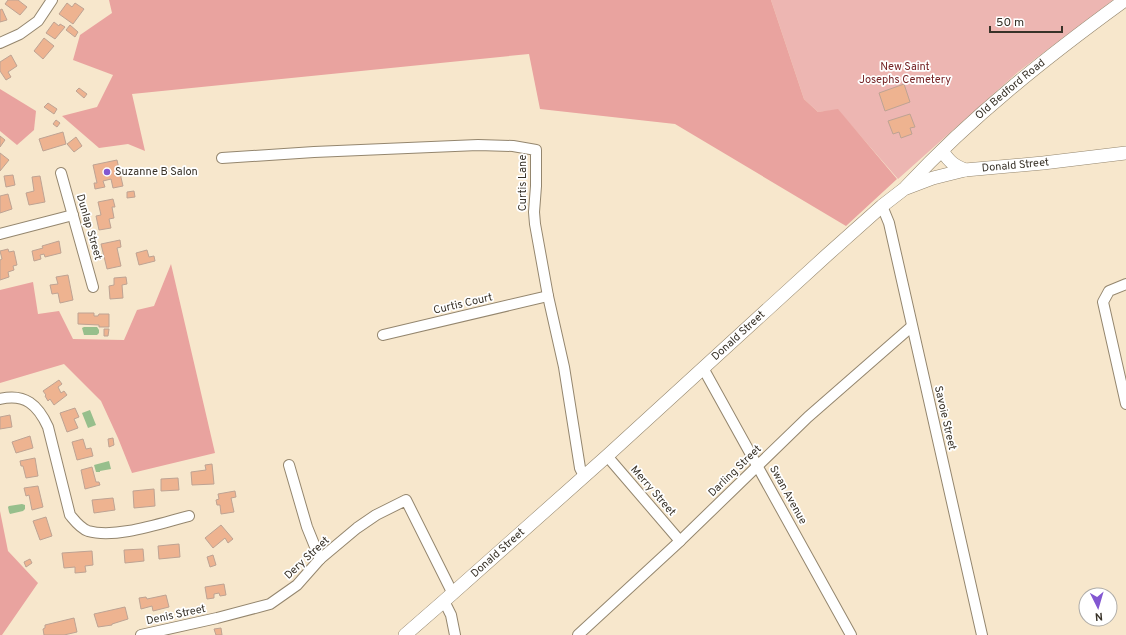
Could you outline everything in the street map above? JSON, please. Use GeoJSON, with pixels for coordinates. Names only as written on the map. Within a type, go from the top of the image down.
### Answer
{"type":"FeatureCollection","features":[{"type":"Feature","properties":{"kind":"street"},"geometry":{"type":"LineString","coordinates":[[0,43],[20,34],[38,21],[52,0]]}},
{"type":"Feature","properties":{"kind":"street","name":"Old Bedford Road"},"geometry":{"type":"LineString","coordinates":[[904,189],[969,125],[1035,68],[1125,0]]}},
{"type":"Feature","properties":{"kind":"street","name":"Curtis Lane"},"geometry":{"type":"LineString","coordinates":[[222,158],[314,152],[478,145],[513,146],[536,150],[535,224],[548,296],[564,367],[579,462],[584,476]]}},
{"type":"Feature","properties":{"kind":"street"},"geometry":{"type":"LineString","coordinates":[[942,151],[950,162],[965,170]]}},
{"type":"Feature","properties":{"kind":"street","name":"Donald Street"},"geometry":{"type":"LineString","coordinates":[[405,635],[607,456],[827,254],[882,206],[904,189],[933,178],[965,170],[1036,164],[1126,153]]}},
{"type":"Feature","properties":{"kind":"street","name":"Dunlap Street"},"geometry":{"type":"LineString","coordinates":[[61,173],[93,288]]}},
{"type":"Feature","properties":{"kind":"street","name":"Savoie Street"},"geometry":{"type":"LineString","coordinates":[[882,206],[888,223],[982,635]]}},
{"type":"Feature","properties":{"kind":"street"},"geometry":{"type":"LineString","coordinates":[[0,234],[73,215]]}},
{"type":"Feature","properties":{"kind":"street"},"geometry":{"type":"LineString","coordinates":[[1126,284],[1109,291],[1103,302],[1126,404]]}},
{"type":"Feature","properties":{"kind":"street","name":"Curtis Court"},"geometry":{"type":"LineString","coordinates":[[383,335],[548,296]]}},
{"type":"Feature","properties":{"kind":"street","name":"Darling Street"},"geometry":{"type":"LineString","coordinates":[[578,635],[680,541],[808,417],[911,327]]}},
{"type":"Feature","properties":{"kind":"street","name":"Swan Avenue"},"geometry":{"type":"LineString","coordinates":[[703,368],[758,465],[850,635]]}},
{"type":"Feature","properties":{"kind":"street"},"geometry":{"type":"LineString","coordinates":[[0,399],[6,397],[22,398],[33,404],[43,415],[48,427],[70,515],[87,531],[107,534],[129,531],[189,516]]}},
{"type":"Feature","properties":{"kind":"street","name":"Merry Street"},"geometry":{"type":"LineString","coordinates":[[607,456],[680,541]]}},
{"type":"Feature","properties":{"kind":"street"},"geometry":{"type":"LineString","coordinates":[[288,465],[307,527],[320,559]]}},
{"type":"Feature","properties":{"kind":"street","name":"Dery Street"},"geometry":{"type":"LineString","coordinates":[[217,618],[270,604],[297,585],[320,559],[357,528],[376,515],[406,500],[448,598]]}},
{"type":"Feature","properties":{"kind":"street"},"geometry":{"type":"LineString","coordinates":[[448,598],[455,635]]}},
{"type":"Feature","properties":{"kind":"street","name":"Denis Street"},"geometry":{"type":"LineString","coordinates":[[141,635],[217,618]]}},
{"type":"Feature","properties":{"kind":"green space","name":"New Saint Josephs Cemetery"},"geometry":{"type":"Polygon","coordinates":[[[771,0],[1113,0],[1018,72],[898,179],[838,110],[818,112],[804,99],[771,0]]]}},
{"type":"Feature","properties":{"kind":"shaded area"},"geometry":{"type":"Polygon","coordinates":[[[109,0],[771,0],[804,99],[818,112],[838,109],[897,179],[846,226],[675,124],[540,109],[529,54],[132,94],[145,151],[128,144],[99,148],[62,116],[97,107],[113,75],[73,60],[80,35],[112,13],[109,0]]]}},
{"type":"Feature","properties":{"kind":"shaded area"},"geometry":{"type":"Polygon","coordinates":[[[0,89],[36,111],[34,130],[17,145],[0,131],[0,89]]]}},
{"type":"Feature","properties":{"kind":"shaded area"},"geometry":{"type":"Polygon","coordinates":[[[171,264],[215,453],[132,473],[101,401],[64,364],[0,383],[0,290],[33,282],[38,314],[59,311],[73,339],[124,340],[137,310],[154,306],[171,264]]]}},
{"type":"Feature","properties":{"kind":"shaded area"},"geometry":{"type":"Polygon","coordinates":[[[97,327],[99,333],[97,335],[84,335],[82,328],[97,327]]]}},
{"type":"Feature","properties":{"kind":"shaded area"},"geometry":{"type":"Polygon","coordinates":[[[90,410],[96,425],[88,428],[82,413],[90,410]]]}},
{"type":"Feature","properties":{"kind":"shaded area"},"geometry":{"type":"Polygon","coordinates":[[[109,461],[111,469],[96,472],[94,465],[109,461]]]}},
{"type":"Feature","properties":{"kind":"shaded area"},"geometry":{"type":"Polygon","coordinates":[[[25,505],[25,509],[23,511],[10,514],[9,506],[25,505]]]}},
{"type":"Feature","properties":{"kind":"shaded area"},"geometry":{"type":"Polygon","coordinates":[[[0,511],[8,551],[38,583],[2,635],[0,635],[0,511]]]}},
{"type":"Feature","properties":{"kind":"building"},"geometry":{"type":"Polygon","coordinates":[[[8,0],[18,0],[27,7],[20,15],[5,4],[8,0]]]}},
{"type":"Feature","properties":{"kind":"building"},"geometry":{"type":"Polygon","coordinates":[[[67,3],[72,7],[75,3],[84,9],[73,24],[59,14],[67,3]]]}},
{"type":"Feature","properties":{"kind":"building"},"geometry":{"type":"Polygon","coordinates":[[[2,9],[7,20],[0,22],[0,10],[2,9]]]}},
{"type":"Feature","properties":{"kind":"building"},"geometry":{"type":"Polygon","coordinates":[[[54,22],[59,26],[60,24],[65,27],[55,39],[46,33],[54,22]]]}},
{"type":"Feature","properties":{"kind":"building"},"geometry":{"type":"Polygon","coordinates":[[[70,25],[78,32],[75,37],[66,30],[70,25]]]}},
{"type":"Feature","properties":{"kind":"building"},"geometry":{"type":"Polygon","coordinates":[[[44,38],[54,46],[43,59],[34,51],[44,38]]]}},
{"type":"Feature","properties":{"kind":"building"},"geometry":{"type":"Polygon","coordinates":[[[11,55],[17,66],[8,72],[11,77],[6,80],[0,71],[0,62],[11,55]]]}},
{"type":"Feature","properties":{"kind":"building"},"geometry":{"type":"Polygon","coordinates":[[[904,84],[910,102],[885,111],[879,93],[904,84]]]}},
{"type":"Feature","properties":{"kind":"building"},"geometry":{"type":"Polygon","coordinates":[[[79,88],[87,94],[84,98],[76,91],[79,88]]]}},
{"type":"Feature","properties":{"kind":"building"},"geometry":{"type":"Polygon","coordinates":[[[48,103],[57,109],[54,114],[44,107],[48,103]]]}},
{"type":"Feature","properties":{"kind":"building"},"geometry":{"type":"Polygon","coordinates":[[[910,114],[915,127],[910,128],[912,134],[901,138],[899,132],[893,134],[888,121],[910,114]]]}},
{"type":"Feature","properties":{"kind":"building"},"geometry":{"type":"Polygon","coordinates":[[[56,120],[60,123],[57,127],[53,124],[56,120]]]}},
{"type":"Feature","properties":{"kind":"building"},"geometry":{"type":"Polygon","coordinates":[[[63,132],[66,144],[43,151],[39,139],[63,132]]]}},
{"type":"Feature","properties":{"kind":"building"},"geometry":{"type":"Polygon","coordinates":[[[0,136],[5,140],[0,147],[0,136]]]}},
{"type":"Feature","properties":{"kind":"building"},"geometry":{"type":"Polygon","coordinates":[[[76,137],[82,146],[74,152],[67,144],[76,137]]]}},
{"type":"Feature","properties":{"kind":"building"},"geometry":{"type":"Polygon","coordinates":[[[0,153],[9,160],[0,171],[0,153]]]}},
{"type":"Feature","properties":{"kind":"building","name":"Suzanne B Salon"},"geometry":{"type":"Polygon","coordinates":[[[117,160],[123,186],[113,188],[111,179],[103,181],[105,187],[95,189],[94,183],[97,183],[93,165],[117,160]]]}},
{"type":"Feature","properties":{"kind":"building"},"geometry":{"type":"Polygon","coordinates":[[[13,175],[15,185],[6,187],[4,176],[13,175]]]}},
{"type":"Feature","properties":{"kind":"building"},"geometry":{"type":"Polygon","coordinates":[[[40,176],[45,202],[29,205],[26,193],[34,191],[32,177],[40,176]]]}},
{"type":"Feature","properties":{"kind":"building"},"geometry":{"type":"Polygon","coordinates":[[[134,191],[135,197],[127,198],[127,192],[134,191]]]}},
{"type":"Feature","properties":{"kind":"building"},"geometry":{"type":"Polygon","coordinates":[[[8,194],[12,209],[0,213],[0,196],[8,194]]]}},
{"type":"Feature","properties":{"kind":"building"},"geometry":{"type":"Polygon","coordinates":[[[113,199],[115,207],[112,207],[114,218],[109,219],[111,228],[99,230],[96,216],[101,215],[98,202],[113,199]]]}},
{"type":"Feature","properties":{"kind":"building"},"geometry":{"type":"Polygon","coordinates":[[[120,240],[121,247],[117,248],[121,266],[107,269],[101,244],[120,240]]]}},
{"type":"Feature","properties":{"kind":"building"},"geometry":{"type":"Polygon","coordinates":[[[59,241],[61,253],[45,257],[44,254],[40,255],[41,259],[34,261],[32,251],[43,248],[42,246],[59,241]]]}},
{"type":"Feature","properties":{"kind":"building"},"geometry":{"type":"Polygon","coordinates":[[[8,249],[9,252],[14,251],[17,265],[13,266],[14,270],[8,272],[9,277],[0,280],[0,260],[2,259],[0,251],[8,249]]]}},
{"type":"Feature","properties":{"kind":"building"},"geometry":{"type":"Polygon","coordinates":[[[147,250],[149,257],[154,256],[155,261],[139,265],[136,253],[147,250]]]}},
{"type":"Feature","properties":{"kind":"building"},"geometry":{"type":"Polygon","coordinates":[[[68,275],[73,300],[60,303],[58,293],[52,294],[50,285],[58,284],[56,277],[68,275]]]}},
{"type":"Feature","properties":{"kind":"building"},"geometry":{"type":"Polygon","coordinates":[[[126,277],[127,284],[122,285],[123,298],[110,299],[109,286],[114,285],[114,278],[126,277]]]}},
{"type":"Feature","properties":{"kind":"building"},"geometry":{"type":"Polygon","coordinates":[[[78,313],[94,313],[94,316],[98,316],[99,314],[109,314],[109,327],[78,324],[78,313]]]}},
{"type":"Feature","properties":{"kind":"building"},"geometry":{"type":"Polygon","coordinates":[[[104,329],[109,329],[108,336],[104,336],[104,329]]]}},
{"type":"Feature","properties":{"kind":"building"},"geometry":{"type":"Polygon","coordinates":[[[59,380],[62,384],[58,387],[61,393],[64,391],[67,395],[54,405],[50,399],[48,401],[43,391],[59,380]]]}},
{"type":"Feature","properties":{"kind":"building"},"geometry":{"type":"Polygon","coordinates":[[[75,408],[79,417],[74,419],[78,428],[67,432],[60,413],[75,408]]]}},
{"type":"Feature","properties":{"kind":"building"},"geometry":{"type":"Polygon","coordinates":[[[10,415],[12,427],[0,429],[0,417],[10,415]]]}},
{"type":"Feature","properties":{"kind":"building"},"geometry":{"type":"Polygon","coordinates":[[[30,436],[33,448],[16,453],[12,442],[30,436]]]}},
{"type":"Feature","properties":{"kind":"building"},"geometry":{"type":"Polygon","coordinates":[[[113,438],[114,445],[109,447],[108,439],[113,438]]]}},
{"type":"Feature","properties":{"kind":"building"},"geometry":{"type":"Polygon","coordinates":[[[83,439],[86,449],[91,448],[93,456],[77,460],[72,442],[83,439]]]}},
{"type":"Feature","properties":{"kind":"building"},"geometry":{"type":"Polygon","coordinates":[[[35,458],[38,476],[26,478],[20,461],[35,458]]]}},
{"type":"Feature","properties":{"kind":"building"},"geometry":{"type":"Polygon","coordinates":[[[212,464],[214,484],[192,485],[191,472],[206,470],[205,465],[212,464]]]}},
{"type":"Feature","properties":{"kind":"building"},"geometry":{"type":"Polygon","coordinates":[[[92,467],[96,482],[99,482],[100,485],[85,489],[81,470],[92,467]]]}},
{"type":"Feature","properties":{"kind":"building"},"geometry":{"type":"Polygon","coordinates":[[[178,478],[179,490],[161,491],[161,479],[178,478]]]}},
{"type":"Feature","properties":{"kind":"building"},"geometry":{"type":"Polygon","coordinates":[[[38,486],[43,507],[32,510],[29,495],[26,496],[24,488],[38,486]]]}},
{"type":"Feature","properties":{"kind":"building"},"geometry":{"type":"Polygon","coordinates":[[[154,489],[155,506],[134,508],[133,491],[154,489]]]}},
{"type":"Feature","properties":{"kind":"building"},"geometry":{"type":"Polygon","coordinates":[[[235,491],[236,497],[231,498],[234,512],[221,514],[220,505],[217,505],[216,500],[219,499],[218,494],[235,491]]]}},
{"type":"Feature","properties":{"kind":"building"},"geometry":{"type":"Polygon","coordinates":[[[113,498],[115,510],[94,513],[92,500],[113,498]]]}},
{"type":"Feature","properties":{"kind":"building"},"geometry":{"type":"Polygon","coordinates":[[[46,517],[52,536],[40,540],[33,521],[46,517]]]}},
{"type":"Feature","properties":{"kind":"building"},"geometry":{"type":"Polygon","coordinates":[[[221,525],[233,539],[228,543],[225,538],[213,548],[205,538],[221,525]]]}},
{"type":"Feature","properties":{"kind":"building"},"geometry":{"type":"Polygon","coordinates":[[[179,544],[180,557],[159,559],[158,546],[179,544]]]}},
{"type":"Feature","properties":{"kind":"building"},"geometry":{"type":"Polygon","coordinates":[[[143,549],[144,561],[125,563],[124,550],[143,549]]]}},
{"type":"Feature","properties":{"kind":"building"},"geometry":{"type":"Polygon","coordinates":[[[92,551],[93,565],[85,566],[86,572],[75,573],[75,567],[64,568],[62,553],[92,551]]]}},
{"type":"Feature","properties":{"kind":"building"},"geometry":{"type":"Polygon","coordinates":[[[213,555],[216,565],[210,567],[207,557],[213,555]]]}},
{"type":"Feature","properties":{"kind":"building"},"geometry":{"type":"Polygon","coordinates":[[[30,559],[32,563],[26,567],[24,562],[30,559]]]}},
{"type":"Feature","properties":{"kind":"building"},"geometry":{"type":"Polygon","coordinates":[[[224,584],[226,595],[220,596],[219,593],[214,594],[214,598],[207,599],[205,587],[224,584]]]}},
{"type":"Feature","properties":{"kind":"building"},"geometry":{"type":"Polygon","coordinates":[[[166,595],[169,607],[153,611],[152,606],[141,609],[139,598],[146,597],[147,599],[166,595]]]}},
{"type":"Feature","properties":{"kind":"building"},"geometry":{"type":"Polygon","coordinates":[[[125,607],[128,619],[112,625],[98,627],[94,614],[125,607]]]}},
{"type":"Feature","properties":{"kind":"building"},"geometry":{"type":"Polygon","coordinates":[[[74,618],[77,632],[64,635],[44,635],[43,629],[45,628],[45,625],[74,618]]]}},
{"type":"Feature","properties":{"kind":"building"},"geometry":{"type":"Polygon","coordinates":[[[221,628],[222,635],[216,635],[214,629],[221,628]]]}},
{"type":"Feature","properties":{"kind":"place","name":"Suzanne B Salon"},"geometry":{"type":"Point","coordinates":[107,172]}}]}
